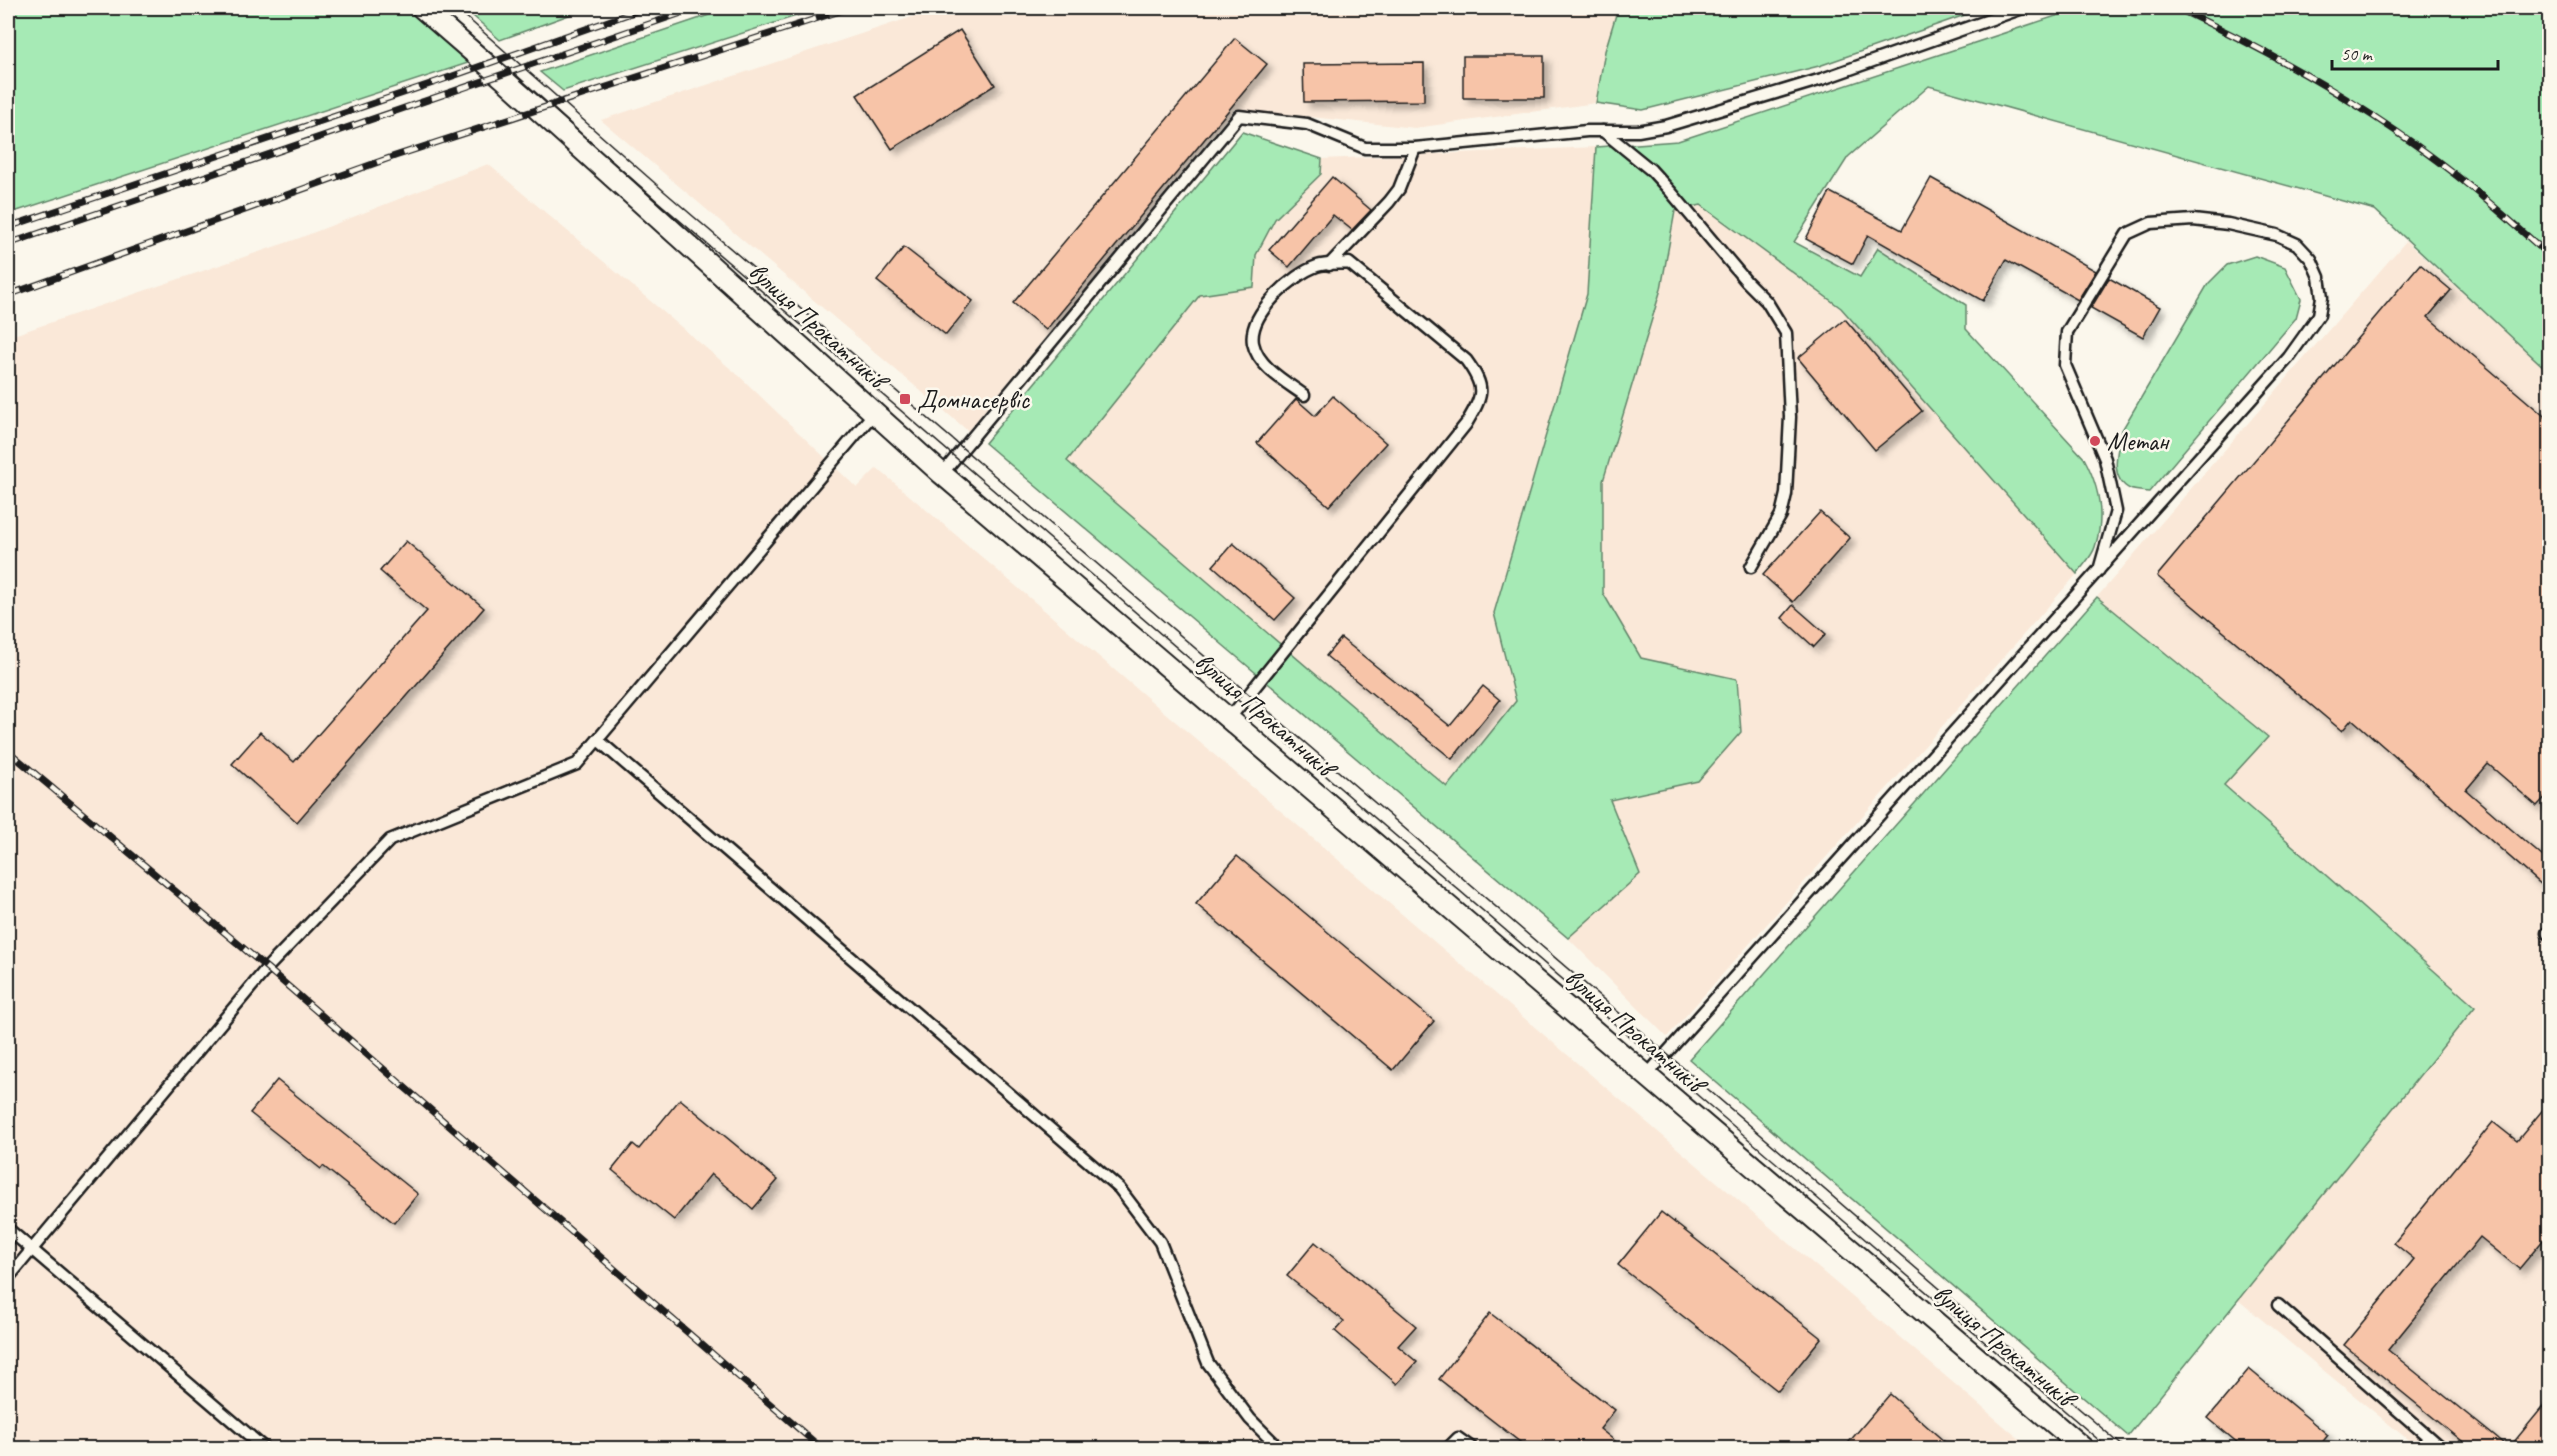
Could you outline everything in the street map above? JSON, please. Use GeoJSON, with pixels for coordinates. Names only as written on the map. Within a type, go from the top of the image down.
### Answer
{"type":"FeatureCollection","features":[{"type":"Feature","properties":{"kind":"street","name":"вулиця Прокатників"},"geometry":{"type":"LineString","coordinates":[[422,8],[504,79],[942,474],[2083,1449]]}},
{"type":"Feature","properties":{"kind":"lane"},"geometry":{"type":"LineString","coordinates":[[942,474],[1239,116],[1307,124],[1365,148],[1415,148],[1603,131],[1638,131],[1666,126],[1822,79],[2024,8]]}},
{"type":"Feature","properties":{"kind":"lane"},"geometry":{"type":"LineString","coordinates":[[1603,131],[1651,170],[1671,192],[1739,273],[1767,302],[1786,333],[1790,417],[1786,494],[1781,515],[1751,567]]}},
{"type":"Feature","properties":{"kind":"lane"},"geometry":{"type":"LineString","coordinates":[[1329,265],[1394,196],[1408,169],[1415,148]]}},
{"type":"Feature","properties":{"kind":"lane"},"geometry":{"type":"LineString","coordinates":[[1646,1076],[2289,357],[2319,315],[2322,297],[2319,277],[2311,259],[2297,244],[2277,235],[2228,224],[2193,220],[2151,223],[2127,234],[2073,322],[2067,332],[2065,365],[2105,459],[2116,512],[2098,570]]}},
{"type":"Feature","properties":{"kind":"lane"},"geometry":{"type":"LineString","coordinates":[[1229,719],[1466,424],[1481,398],[1479,377],[1466,360],[1350,263],[1318,265],[1290,281],[1267,304],[1257,323],[1253,343],[1265,366],[1304,395]]}},
{"type":"Feature","properties":{"kind":"lane"},"geometry":{"type":"LineString","coordinates":[[8,1278],[267,968],[390,840],[577,764],[874,413]]}},
{"type":"Feature","properties":{"kind":"lane"},"geometry":{"type":"LineString","coordinates":[[598,740],[1119,1188],[1160,1242],[1208,1363],[1250,1419],[1279,1449]]}},
{"type":"Feature","properties":{"kind":"lane"},"geometry":{"type":"LineString","coordinates":[[8,1229],[264,1449]]}},
{"type":"Feature","properties":{"kind":"lane"},"geometry":{"type":"LineString","coordinates":[[2277,1305],[2441,1449]]}},
{"type":"Feature","properties":{"kind":"lane"},"geometry":{"type":"LineString","coordinates":[[1448,1449],[1458,1438],[1472,1449]]}},
{"type":"Feature","properties":{"kind":"shaded area","name":"Домнасервіс"},"geometry":{"type":"Polygon","coordinates":[[[939,8],[1618,8],[1605,51],[1596,103],[1415,128],[1234,109],[968,431],[601,120],[939,8]]]}},
{"type":"Feature","properties":{"kind":"shaded area"},"geometry":{"type":"Polygon","coordinates":[[[1596,147],[1587,294],[1494,613],[1516,701],[1446,787],[1067,461],[1200,295],[1254,286],[1256,255],[1275,219],[1321,174],[1322,159],[1596,147]]]}},
{"type":"Feature","properties":{"kind":"shaded area"},"geometry":{"type":"Polygon","coordinates":[[[488,164],[738,375],[857,488],[877,468],[2030,1448],[8,1448],[8,337],[297,239],[488,164]]]}},
{"type":"Feature","properties":{"kind":"shaded area"},"geometry":{"type":"Polygon","coordinates":[[[1701,205],[1841,308],[2077,574],[1667,1037],[1568,938],[1640,874],[1610,800],[1698,781],[1737,679],[1641,658],[1603,593],[1602,481],[1661,289],[1675,211],[1701,205]]]}},
{"type":"Feature","properties":{"kind":"shaded area"},"geometry":{"type":"Polygon","coordinates":[[[2406,241],[2549,372],[2549,1448],[2418,1448],[2238,1300],[2475,1007],[2224,784],[2267,737],[2097,597],[2406,241]]]}},
{"type":"Feature","properties":{"kind":"green space"},"geometry":{"type":"Polygon","coordinates":[[[8,8],[405,8],[468,63],[8,214],[8,8]]]}},
{"type":"Feature","properties":{"kind":"green space"},"geometry":{"type":"Polygon","coordinates":[[[464,8],[588,8],[500,40],[464,8]]]}},
{"type":"Feature","properties":{"kind":"green space"},"geometry":{"type":"Polygon","coordinates":[[[730,8],[821,8],[563,91],[540,72],[730,8]]]}},
{"type":"Feature","properties":{"kind":"green space"},"geometry":{"type":"Polygon","coordinates":[[[1618,8],[1985,8],[1819,66],[1643,110],[1596,103],[1605,51],[1618,8]]]}},
{"type":"Feature","properties":{"kind":"green space"},"geometry":{"type":"Polygon","coordinates":[[[2080,8],[2549,8],[2549,372],[2375,210],[1929,86],[1848,157],[1794,242],[1860,277],[1878,248],[1966,305],[1966,329],[2084,458],[2089,469],[2097,491],[2100,524],[2094,551],[2077,574],[1841,308],[1701,205],[1675,211],[1661,289],[1603,481],[1603,593],[1641,658],[1737,679],[1741,732],[1698,781],[1610,800],[1640,874],[1568,938],[985,443],[1242,132],[1322,159],[1321,174],[1275,219],[1256,255],[1254,287],[1200,295],[1067,461],[1447,787],[1516,701],[1494,613],[1587,294],[1596,147],[1678,141],[2080,8]]]}},
{"type":"Feature","properties":{"kind":"green space"},"geometry":{"type":"Polygon","coordinates":[[[2255,256],[2285,267],[2301,299],[2296,318],[2149,492],[2130,489],[2123,484],[2117,470],[2117,454],[2122,430],[2208,284],[2227,265],[2255,256]]]}},
{"type":"Feature","properties":{"kind":"green space"},"geometry":{"type":"Polygon","coordinates":[[[2097,597],[2268,737],[2224,785],[2475,1007],[2128,1436],[1689,1059],[2097,597]]]}},
{"type":"Feature","properties":{"kind":"building"},"geometry":{"type":"Polygon","coordinates":[[[960,30],[995,85],[892,149],[857,95],[960,30]]]}},
{"type":"Feature","properties":{"kind":"building"},"geometry":{"type":"Polygon","coordinates":[[[1235,38],[1267,64],[1046,330],[1013,303],[1235,38]]]}},
{"type":"Feature","properties":{"kind":"building"},"geometry":{"type":"Polygon","coordinates":[[[1463,56],[1544,56],[1544,98],[1463,98],[1463,56]]]}},
{"type":"Feature","properties":{"kind":"building"},"geometry":{"type":"Polygon","coordinates":[[[1424,63],[1424,101],[1304,102],[1303,64],[1424,63]]]}},
{"type":"Feature","properties":{"kind":"building"},"geometry":{"type":"Polygon","coordinates":[[[1332,177],[1371,210],[1352,230],[1333,215],[1289,267],[1269,250],[1332,177]]]}},
{"type":"Feature","properties":{"kind":"building"},"geometry":{"type":"Polygon","coordinates":[[[1931,178],[2096,271],[2078,300],[2006,260],[1983,301],[1868,235],[1853,264],[1806,239],[1830,192],[1902,230],[1931,178]]]}},
{"type":"Feature","properties":{"kind":"building"},"geometry":{"type":"Polygon","coordinates":[[[904,247],[973,301],[946,335],[877,281],[904,247]]]}},
{"type":"Feature","properties":{"kind":"building"},"geometry":{"type":"Polygon","coordinates":[[[2420,264],[2451,290],[2428,317],[2550,421],[2550,792],[2537,806],[2488,764],[2466,790],[2550,863],[2550,892],[2352,719],[2342,731],[2157,576],[2420,264]]]}},
{"type":"Feature","properties":{"kind":"building"},"geometry":{"type":"Polygon","coordinates":[[[2109,278],[2160,307],[2143,337],[2091,308],[2109,278]]]}},
{"type":"Feature","properties":{"kind":"building"},"geometry":{"type":"Polygon","coordinates":[[[1845,319],[1922,411],[1875,450],[1798,358],[1845,319]]]}},
{"type":"Feature","properties":{"kind":"building"},"geometry":{"type":"Polygon","coordinates":[[[1333,396],[1386,443],[1329,506],[1257,443],[1296,399],[1315,416],[1333,396]]]}},
{"type":"Feature","properties":{"kind":"building"},"geometry":{"type":"Polygon","coordinates":[[[1820,512],[1850,538],[1793,602],[1763,575],[1820,512]]]}},
{"type":"Feature","properties":{"kind":"building"},"geometry":{"type":"Polygon","coordinates":[[[406,541],[484,608],[297,822],[232,764],[260,732],[294,762],[427,611],[380,571],[406,541]]]}},
{"type":"Feature","properties":{"kind":"building"},"geometry":{"type":"Polygon","coordinates":[[[1233,543],[1295,598],[1275,620],[1213,566],[1233,543]]]}},
{"type":"Feature","properties":{"kind":"building"},"geometry":{"type":"Polygon","coordinates":[[[1793,605],[1826,634],[1814,647],[1782,618],[1793,605]]]}},
{"type":"Feature","properties":{"kind":"building"},"geometry":{"type":"Polygon","coordinates":[[[1341,638],[1450,726],[1483,686],[1500,700],[1452,759],[1326,656],[1341,638]]]}},
{"type":"Feature","properties":{"kind":"building"},"geometry":{"type":"Polygon","coordinates":[[[1237,856],[1434,1021],[1393,1070],[1196,904],[1237,856]]]}},
{"type":"Feature","properties":{"kind":"building"},"geometry":{"type":"Polygon","coordinates":[[[277,1080],[418,1194],[394,1223],[323,1166],[321,1169],[250,1113],[277,1080]]]}},
{"type":"Feature","properties":{"kind":"building"},"geometry":{"type":"Polygon","coordinates":[[[680,1099],[778,1180],[753,1209],[711,1174],[674,1220],[612,1170],[633,1144],[639,1149],[680,1099]]]}},
{"type":"Feature","properties":{"kind":"building"},"geometry":{"type":"Polygon","coordinates":[[[2550,1101],[2550,1232],[2519,1269],[2480,1237],[2388,1350],[2509,1448],[2550,1398],[2550,1449],[2472,1449],[2344,1345],[2414,1259],[2394,1243],[2493,1122],[2517,1141],[2550,1101]]]}},
{"type":"Feature","properties":{"kind":"building"},"geometry":{"type":"Polygon","coordinates":[[[1661,1212],[1821,1338],[1778,1391],[1618,1265],[1661,1212]]]}},
{"type":"Feature","properties":{"kind":"building"},"geometry":{"type":"Polygon","coordinates":[[[1315,1242],[1416,1326],[1398,1346],[1417,1362],[1397,1384],[1335,1331],[1344,1321],[1287,1276],[1315,1242]]]}},
{"type":"Feature","properties":{"kind":"building"},"geometry":{"type":"Polygon","coordinates":[[[1490,1313],[1615,1410],[1600,1429],[1625,1449],[1529,1449],[1439,1379],[1490,1313]]]}},
{"type":"Feature","properties":{"kind":"building"},"geometry":{"type":"Polygon","coordinates":[[[2249,1369],[2328,1435],[2317,1449],[2245,1449],[2208,1418],[2249,1369]]]}},
{"type":"Feature","properties":{"kind":"building"},"geometry":{"type":"Polygon","coordinates":[[[1890,1394],[1953,1449],[1843,1449],[1890,1394]]]}},
{"type":"Feature","properties":{"kind":"tram line"},"geometry":{"type":"LineString","coordinates":[[439,8],[657,201],[2108,1448]]}},
{"type":"Feature","properties":{"kind":"tram line"},"geometry":{"type":"LineString","coordinates":[[456,8],[665,192],[2125,1448]]}},
{"type":"Feature","properties":{"kind":"railway"},"geometry":{"type":"LineString","coordinates":[[8,227],[433,83],[645,8]]}},
{"type":"Feature","properties":{"kind":"railway"},"geometry":{"type":"LineString","coordinates":[[8,244],[696,8]]}},
{"type":"Feature","properties":{"kind":"railway"},"geometry":{"type":"LineString","coordinates":[[8,295],[395,156],[849,8]]}},
{"type":"Feature","properties":{"kind":"railway"},"geometry":{"type":"LineString","coordinates":[[2177,8],[2286,63],[2391,128],[2469,186],[2550,256]]}},
{"type":"Feature","properties":{"kind":"railway"},"geometry":{"type":"LineString","coordinates":[[8,751],[267,968],[821,1448]]}},
{"type":"Feature","properties":{"kind":"place","name":"Домнасервіс"},"geometry":{"type":"Point","coordinates":[905,399]}},
{"type":"Feature","properties":{"kind":"place","name":"Метан"},"geometry":{"type":"Point","coordinates":[2095,441]}}]}
